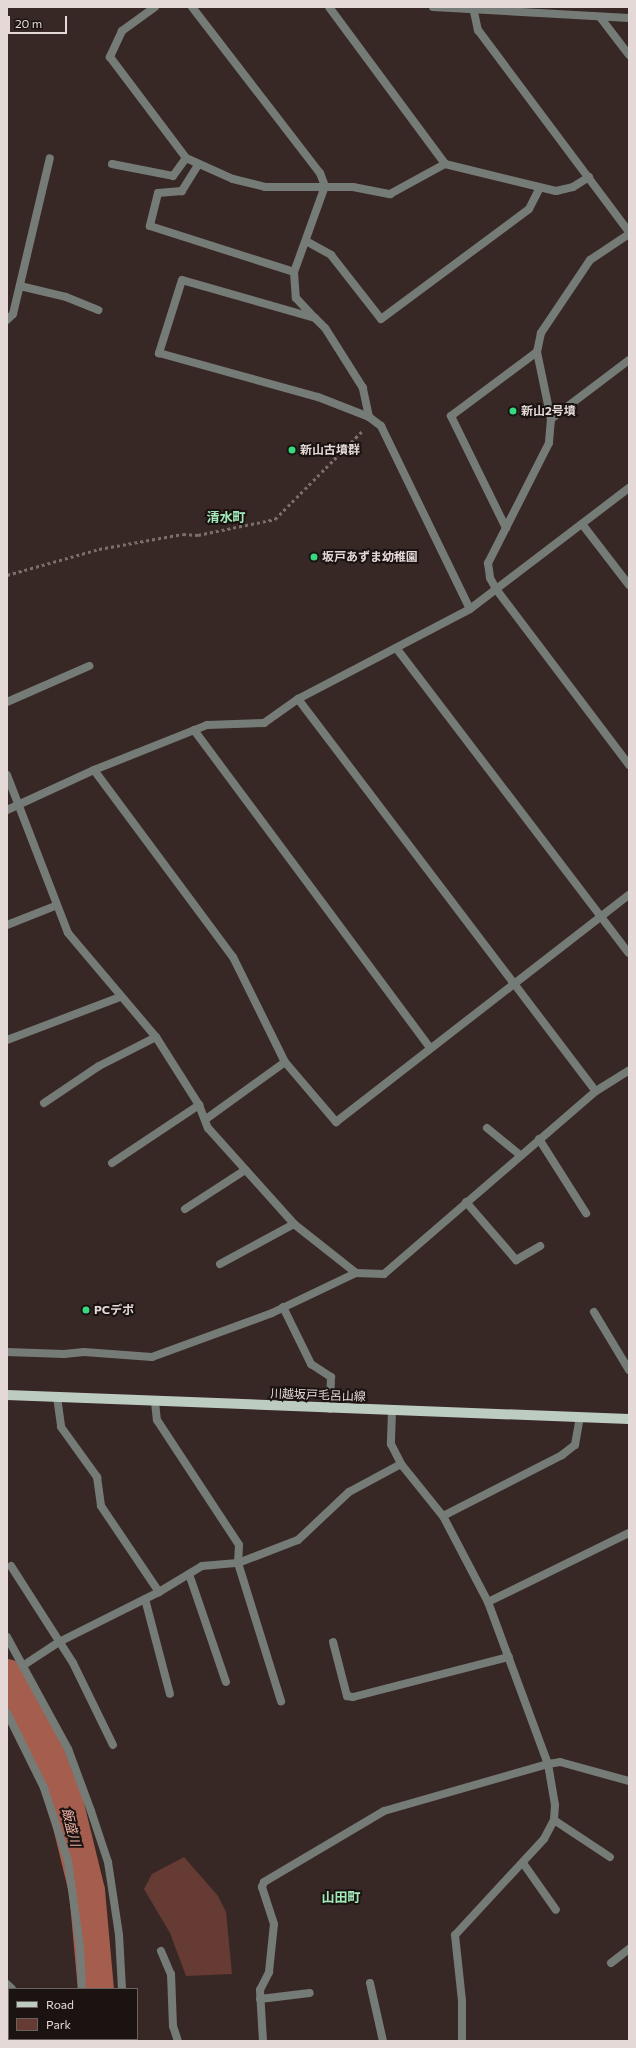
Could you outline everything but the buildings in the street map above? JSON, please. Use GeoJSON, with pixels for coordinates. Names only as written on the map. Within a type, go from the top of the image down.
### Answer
{"type":"FeatureCollection","features":[{"type":"Feature","properties":{"kind":"main road","name":"川越坂戸毛呂山線"},"geometry":{"type":"LineString","coordinates":[[7,1395],[330,1409],[629,1418]]}},
{"type":"Feature","properties":{"kind":"street"},"geometry":{"type":"LineString","coordinates":[[155,7],[122,31],[110,57],[186,158],[198,165],[265,187],[308,189],[325,186],[390,194],[445,164]]}},
{"type":"Feature","properties":{"kind":"street"},"geometry":{"type":"LineString","coordinates":[[192,7],[320,173],[325,186],[294,272],[296,298],[314,318],[326,328],[363,388],[371,419]]}},
{"type":"Feature","properties":{"kind":"street"},"geometry":{"type":"LineString","coordinates":[[329,7],[445,164],[539,189],[556,191],[573,187],[589,177]]}},
{"type":"Feature","properties":{"kind":"street"},"geometry":{"type":"LineString","coordinates":[[434,7],[629,18]]}},
{"type":"Feature","properties":{"kind":"street"},"geometry":{"type":"LineString","coordinates":[[473,9],[478,30],[589,177],[629,233],[590,260],[541,333],[537,352],[551,419],[549,443],[488,562],[490,578],[496,589],[629,765]]}},
{"type":"Feature","properties":{"kind":"street"},"geometry":{"type":"LineString","coordinates":[[600,17],[629,55]]}},
{"type":"Feature","properties":{"kind":"street"},"geometry":{"type":"LineString","coordinates":[[7,320],[13,314],[50,158]]}},
{"type":"Feature","properties":{"kind":"street"},"geometry":{"type":"LineString","coordinates":[[112,164],[173,176],[186,158]]}},
{"type":"Feature","properties":{"kind":"street"},"geometry":{"type":"LineString","coordinates":[[198,165],[182,191],[158,193],[150,226],[294,272]]}},
{"type":"Feature","properties":{"kind":"street"},"geometry":{"type":"LineString","coordinates":[[306,241],[331,255],[380,319],[529,209],[539,189]]}},
{"type":"Feature","properties":{"kind":"street"},"geometry":{"type":"LineString","coordinates":[[314,318],[182,280],[159,353],[318,398],[371,419],[381,426],[470,609]]}},
{"type":"Feature","properties":{"kind":"street"},"geometry":{"type":"LineString","coordinates":[[20,286],[66,297],[99,310]]}},
{"type":"Feature","properties":{"kind":"street"},"geometry":{"type":"LineString","coordinates":[[506,528],[451,416],[537,352]]}},
{"type":"Feature","properties":{"kind":"street"},"geometry":{"type":"LineString","coordinates":[[551,419],[629,360]]}},
{"type":"Feature","properties":{"kind":"street"},"geometry":{"type":"LineString","coordinates":[[7,810],[94,770],[207,725],[264,723],[298,699],[397,649],[470,609],[629,488]]}},
{"type":"Feature","properties":{"kind":"street"},"geometry":{"type":"LineString","coordinates":[[582,524],[629,585]]}},
{"type":"Feature","properties":{"kind":"street"},"geometry":{"type":"LineString","coordinates":[[397,649],[629,953]]}},
{"type":"Feature","properties":{"kind":"street"},"geometry":{"type":"LineString","coordinates":[[7,702],[89,666]]}},
{"type":"Feature","properties":{"kind":"street"},"geometry":{"type":"LineString","coordinates":[[298,699],[596,1091]]}},
{"type":"Feature","properties":{"kind":"street"},"geometry":{"type":"LineString","coordinates":[[194,730],[429,1047]]}},
{"type":"Feature","properties":{"kind":"street"},"geometry":{"type":"LineString","coordinates":[[94,770],[233,957],[286,1062],[336,1122],[429,1047],[629,895]]}},
{"type":"Feature","properties":{"kind":"street"},"geometry":{"type":"LineString","coordinates":[[7,775],[55,906],[68,932],[120,997],[156,1037],[199,1105],[206,1119],[208,1128],[294,1224],[356,1273]]}},
{"type":"Feature","properties":{"kind":"street"},"geometry":{"type":"LineString","coordinates":[[7,926],[55,906]]}},
{"type":"Feature","properties":{"kind":"street"},"geometry":{"type":"LineString","coordinates":[[7,1040],[120,997]]}},
{"type":"Feature","properties":{"kind":"street"},"geometry":{"type":"LineString","coordinates":[[44,1103],[100,1066],[156,1037]]}},
{"type":"Feature","properties":{"kind":"street"},"geometry":{"type":"LineString","coordinates":[[206,1119],[286,1062]]}},
{"type":"Feature","properties":{"kind":"street"},"geometry":{"type":"LineString","coordinates":[[7,1352],[64,1354],[84,1352],[152,1357],[283,1307],[356,1273],[384,1274],[520,1155],[596,1091],[629,1070]]}},
{"type":"Feature","properties":{"kind":"street"},"geometry":{"type":"LineString","coordinates":[[112,1163],[199,1105]]}},
{"type":"Feature","properties":{"kind":"street"},"geometry":{"type":"LineString","coordinates":[[487,1128],[520,1155]]}},
{"type":"Feature","properties":{"kind":"street"},"geometry":{"type":"LineString","coordinates":[[539,1140],[586,1213]]}},
{"type":"Feature","properties":{"kind":"street"},"geometry":{"type":"LineString","coordinates":[[185,1209],[246,1170]]}},
{"type":"Feature","properties":{"kind":"street"},"geometry":{"type":"LineString","coordinates":[[466,1202],[516,1260],[540,1246]]}},
{"type":"Feature","properties":{"kind":"street"},"geometry":{"type":"LineString","coordinates":[[220,1264],[294,1224]]}},
{"type":"Feature","properties":{"kind":"street"},"geometry":{"type":"LineString","coordinates":[[283,1307],[311,1364],[330,1376],[330,1409]]}},
{"type":"Feature","properties":{"kind":"street"},"geometry":{"type":"LineString","coordinates":[[594,1312],[629,1370]]}},
{"type":"Feature","properties":{"kind":"street"},"geometry":{"type":"LineString","coordinates":[[57,1397],[61,1427],[97,1477],[101,1506],[159,1592]]}},
{"type":"Feature","properties":{"kind":"street"},"geometry":{"type":"LineString","coordinates":[[155,1402],[157,1420],[239,1546],[238,1563],[281,1701]]}},
{"type":"Feature","properties":{"kind":"street"},"geometry":{"type":"LineString","coordinates":[[392,1411],[391,1444],[401,1464],[443,1516],[488,1602],[548,1764],[556,1805],[554,1820],[544,1839],[455,1936],[462,2001],[462,2041]]}},
{"type":"Feature","properties":{"kind":"street"},"geometry":{"type":"LineString","coordinates":[[443,1516],[562,1455],[575,1445],[580,1417]]}},
{"type":"Feature","properties":{"kind":"street"},"geometry":{"type":"LineString","coordinates":[[24,1665],[59,1642],[159,1592],[202,1566],[238,1563],[298,1540],[349,1492],[401,1464]]}},
{"type":"Feature","properties":{"kind":"street"},"geometry":{"type":"LineString","coordinates":[[488,1602],[629,1533]]}},
{"type":"Feature","properties":{"kind":"street"},"geometry":{"type":"LineString","coordinates":[[11,1566],[59,1642],[113,1745]]}},
{"type":"Feature","properties":{"kind":"street"},"geometry":{"type":"LineString","coordinates":[[189,1574],[226,1682]]}},
{"type":"Feature","properties":{"kind":"street"},"geometry":{"type":"LineString","coordinates":[[145,1599],[170,1694]]}},
{"type":"Feature","properties":{"kind":"street"},"geometry":{"type":"LineString","coordinates":[[7,1638],[24,1665],[68,1749],[108,1862],[119,1935],[122,1988]]}},
{"type":"Feature","properties":{"kind":"street"},"geometry":{"type":"LineString","coordinates":[[333,1642],[347,1696],[353,1698],[509,1657]]}},
{"type":"Feature","properties":{"kind":"street"},"geometry":{"type":"LineString","coordinates":[[7,1713],[44,1788],[68,1861],[80,1947],[82,1988]]}},
{"type":"Feature","properties":{"kind":"street"},"geometry":{"type":"LineString","coordinates":[[263,2041],[260,1990],[269,1972],[274,1924],[262,1887],[264,1882],[384,1811],[548,1764],[560,1762],[629,1781]]}},
{"type":"Feature","properties":{"kind":"street"},"geometry":{"type":"LineString","coordinates":[[554,1820],[610,1857]]}},
{"type":"Feature","properties":{"kind":"street"},"geometry":{"type":"LineString","coordinates":[[523,1863],[556,1910]]}},
{"type":"Feature","properties":{"kind":"street"},"geometry":{"type":"LineString","coordinates":[[611,1963],[629,1949]]}},
{"type":"Feature","properties":{"kind":"street"},"geometry":{"type":"LineString","coordinates":[[161,1951],[171,1974],[173,2026],[178,2041]]}},
{"type":"Feature","properties":{"kind":"street"},"geometry":{"type":"LineString","coordinates":[[370,1983],[383,2041]]}},
{"type":"Feature","properties":{"kind":"street"},"geometry":{"type":"LineString","coordinates":[[260,1999],[310,1993]]}},
{"type":"Feature","properties":{"kind":"path"},"geometry":{"type":"LineString","coordinates":[[7,575],[99,549],[183,534],[198,535],[275,519],[371,419]]}},
{"type":"Feature","properties":{"kind":"green space"},"geometry":{"type":"Polygon","coordinates":[[[184,1857],[218,1896],[226,1912],[232,1974],[186,1976],[170,1933],[144,1889],[152,1874],[184,1857]]]}},
{"type":"Feature","properties":{"kind":"waterway","name":"飯盛川"},"geometry":{"type":"LineString","coordinates":[[7,1677],[39,1735],[65,1801],[87,1891],[96,1988]]}},
{"type":"Feature","properties":{"kind":"place","name":"新山2号墳"},"geometry":{"type":"Point","coordinates":[513,411]}},
{"type":"Feature","properties":{"kind":"place","name":"新山古墳群"},"geometry":{"type":"Point","coordinates":[292,450]}},
{"type":"Feature","properties":{"kind":"place","name":"坂戸あずま幼稚園"},"geometry":{"type":"Point","coordinates":[314,557]}},
{"type":"Feature","properties":{"kind":"place","name":"PCデポ"},"geometry":{"type":"Point","coordinates":[86,1310]}},
{"type":"Feature","properties":{"kind":"district","name":"清水町"},"geometry":{"type":"Point","coordinates":[226,517]}},
{"type":"Feature","properties":{"kind":"district","name":"山田町"},"geometry":{"type":"Point","coordinates":[341,1897]}}]}
